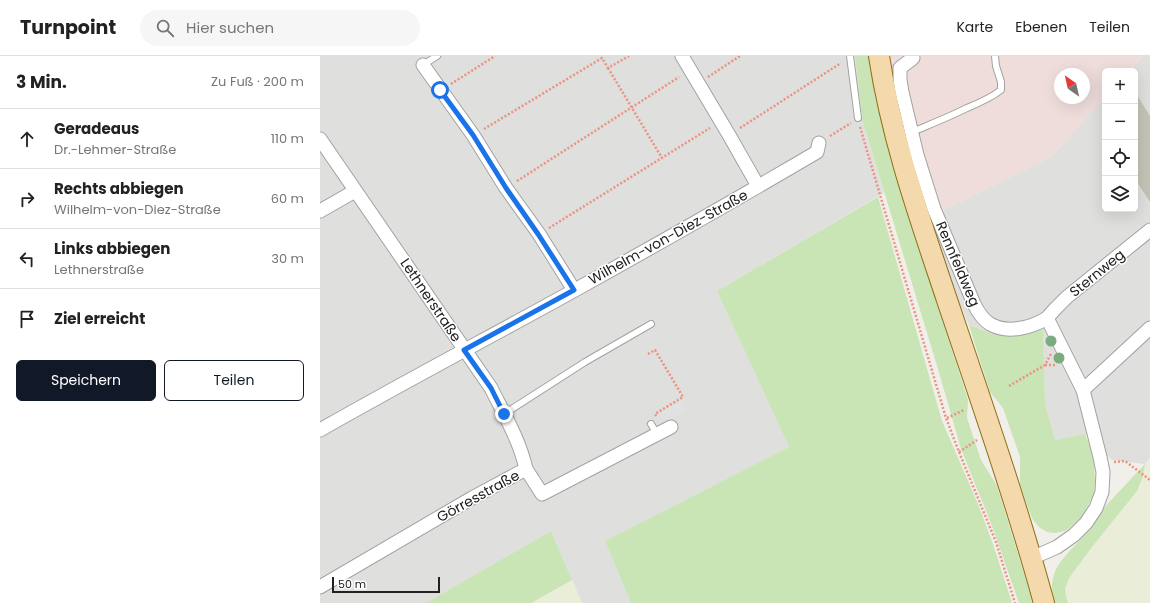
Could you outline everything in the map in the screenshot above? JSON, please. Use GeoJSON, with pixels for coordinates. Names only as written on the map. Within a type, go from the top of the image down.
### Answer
{"type":"FeatureCollection","features":[{"type":"Feature","properties":{"kind":"main road"},"geometry":{"type":"LineString","coordinates":[[878,56],[892,126],[911,194],[992,433],[1032,558],[1044,603]]}},
{"type":"Feature","properties":{"kind":"street"},"geometry":{"type":"LineString","coordinates":[[682,56],[758,186]]}},
{"type":"Feature","properties":{"kind":"street","name":"Rennfeldweg"},"geometry":{"type":"LineString","coordinates":[[914,57],[900,68],[900,74],[902,92],[917,155],[934,209],[974,304],[980,315],[990,324],[1003,328],[1020,328],[1038,324],[1047,318]]}},
{"type":"Feature","properties":{"kind":"street"},"geometry":{"type":"LineString","coordinates":[[423,65],[473,135],[506,188],[574,290]]}},
{"type":"Feature","properties":{"kind":"street","name":"Lethnerstraße"},"geometry":{"type":"LineString","coordinates":[[320,139],[491,388],[523,455],[526,469]]}},
{"type":"Feature","properties":{"kind":"street","name":"Wilhelm-von-Diez-Straße"},"geometry":{"type":"LineString","coordinates":[[320,430],[388,391],[574,290],[758,186],[817,152],[819,143]]}},
{"type":"Feature","properties":{"kind":"street"},"geometry":{"type":"LineString","coordinates":[[320,211],[355,191]]}},
{"type":"Feature","properties":{"kind":"street","name":"Sternweg"},"geometry":{"type":"LineString","coordinates":[[1047,318],[1067,296],[1150,230]]}},
{"type":"Feature","properties":{"kind":"street"},"geometry":{"type":"LineString","coordinates":[[1032,558],[1057,547],[1074,535],[1096,508],[1102,492],[1103,472],[1083,390],[1047,318]]}},
{"type":"Feature","properties":{"kind":"street"},"geometry":{"type":"LineString","coordinates":[[1083,390],[1150,328]]}},
{"type":"Feature","properties":{"kind":"street","name":"Görresstraße"},"geometry":{"type":"LineString","coordinates":[[320,587],[472,498],[526,469],[542,494],[654,429],[671,427]]}},
{"type":"Feature","properties":{"kind":"lane"},"geometry":{"type":"LineString","coordinates":[[423,65],[437,56]]}},
{"type":"Feature","properties":{"kind":"lane"},"geometry":{"type":"LineString","coordinates":[[850,56],[858,118]]}},
{"type":"Feature","properties":{"kind":"lane"},"geometry":{"type":"LineString","coordinates":[[912,132],[969,108],[994,96],[1001,90],[1001,82],[996,66],[995,56]]}},
{"type":"Feature","properties":{"kind":"lane"},"geometry":{"type":"LineString","coordinates":[[504,414],[585,362],[651,324]]}},
{"type":"Feature","properties":{"kind":"path"},"geometry":{"type":"LineString","coordinates":[[440,90],[495,56]]}},
{"type":"Feature","properties":{"kind":"path"},"geometry":{"type":"LineString","coordinates":[[608,68],[629,56]]}},
{"type":"Feature","properties":{"kind":"path"},"geometry":{"type":"LineString","coordinates":[[698,83],[740,56]]}},
{"type":"Feature","properties":{"kind":"path"},"geometry":{"type":"LineString","coordinates":[[729,135],[850,56]]}},
{"type":"Feature","properties":{"kind":"path"},"geometry":{"type":"LineString","coordinates":[[473,135],[601,57],[662,158]]}},
{"type":"Feature","properties":{"kind":"path"},"geometry":{"type":"LineString","coordinates":[[506,188],[690,70]]}},
{"type":"Feature","properties":{"kind":"path"},"geometry":{"type":"LineString","coordinates":[[819,143],[858,118],[946,418],[958,452],[996,542],[1015,603]]}},
{"type":"Feature","properties":{"kind":"path"},"geometry":{"type":"LineString","coordinates":[[538,234],[721,121]]}},
{"type":"Feature","properties":{"kind":"path"},"geometry":{"type":"LineString","coordinates":[[1009,386],[1045,365],[1058,340]]}},
{"type":"Feature","properties":{"kind":"path"},"geometry":{"type":"LineString","coordinates":[[648,354],[655,350],[683,397],[655,414]]}},
{"type":"Feature","properties":{"kind":"path"},"geometry":{"type":"LineString","coordinates":[[946,418],[964,410]]}},
{"type":"Feature","properties":{"kind":"path"},"geometry":{"type":"LineString","coordinates":[[958,452],[976,440]]}},
{"type":"Feature","properties":{"kind":"path"},"geometry":{"type":"LineString","coordinates":[[1101,463],[1125,461],[1150,480]]}},
{"type":"Feature","properties":{"kind":"shaded area"},"geometry":{"type":"Polygon","coordinates":[[[320,56],[855,56],[862,119],[884,193],[717,291],[789,447],[605,541],[631,603],[582,603],[551,531],[426,603],[320,603],[320,56]]]}},
{"type":"Feature","properties":{"kind":"shaded area"},"geometry":{"type":"Polygon","coordinates":[[[888,56],[1143,56],[1132,68],[1102,68],[1102,100],[1051,157],[928,218],[911,164],[888,56]]]}},
{"type":"Feature","properties":{"kind":"shaded area"},"geometry":{"type":"Polygon","coordinates":[[[1143,56],[1150,56],[1150,457],[1145,464],[1112,460],[1085,434],[1055,440],[1045,404],[1043,329],[998,336],[969,325],[955,295],[928,218],[1051,157],[1102,100],[1102,212],[1138,212],[1138,68],[1132,68],[1143,56]]]}},
{"type":"Feature","properties":{"kind":"shaded area"},"geometry":{"type":"Polygon","coordinates":[[[1138,97],[1150,116],[1150,202],[1138,184],[1138,97]]]}},
{"type":"Feature","properties":{"kind":"shaded area"},"geometry":{"type":"Polygon","coordinates":[[[680,401],[686,411],[664,423],[659,413],[680,401]]]}},
{"type":"Feature","properties":{"kind":"shaded area"},"geometry":{"type":"Polygon","coordinates":[[[1150,457],[1150,603],[1068,603],[1065,589],[1069,578],[1137,491],[1143,476],[1145,464],[1150,457]]]}},
{"type":"Feature","properties":{"kind":"shaded area"},"geometry":{"type":"Polygon","coordinates":[[[572,580],[582,603],[531,603],[572,580]]]}},
{"type":"Feature","properties":{"kind":"green space"},"geometry":{"type":"Polygon","coordinates":[[[855,56],[870,56],[887,141],[901,191],[968,400],[967,418],[981,460],[997,486],[1033,603],[1019,603],[992,526],[961,449],[862,119],[855,56]]]}},
{"type":"Feature","properties":{"kind":"green space"},"geometry":{"type":"Polygon","coordinates":[[[878,197],[942,421],[978,504],[1012,603],[631,603],[605,541],[789,447],[717,291],[878,197]]]}},
{"type":"Feature","properties":{"kind":"green space"},"geometry":{"type":"Polygon","coordinates":[[[969,325],[998,336],[1043,329],[1045,404],[1055,440],[1085,434],[1092,452],[1094,465],[1094,493],[1083,516],[1065,531],[1055,533],[1047,532],[1040,528],[1033,520],[1020,484],[1020,457],[1003,408],[990,392],[969,325]]]}},
{"type":"Feature","properties":{"kind":"green space"},"geometry":{"type":"Polygon","coordinates":[[[1145,464],[1143,476],[1137,491],[1069,578],[1065,589],[1068,603],[1055,603],[1052,590],[1054,573],[1057,567],[1094,522],[1101,511],[1145,464]]]}},
{"type":"Feature","properties":{"kind":"green space"},"geometry":{"type":"Polygon","coordinates":[[[551,531],[572,580],[531,603],[426,603],[551,531]]]}},
{"type":"Feature","properties":{"kind":"route"},"geometry":{"type":"LineString","coordinates":[[440,90],[473,135],[506,188],[574,290],[464,350],[491,388],[504,414]]}}]}
